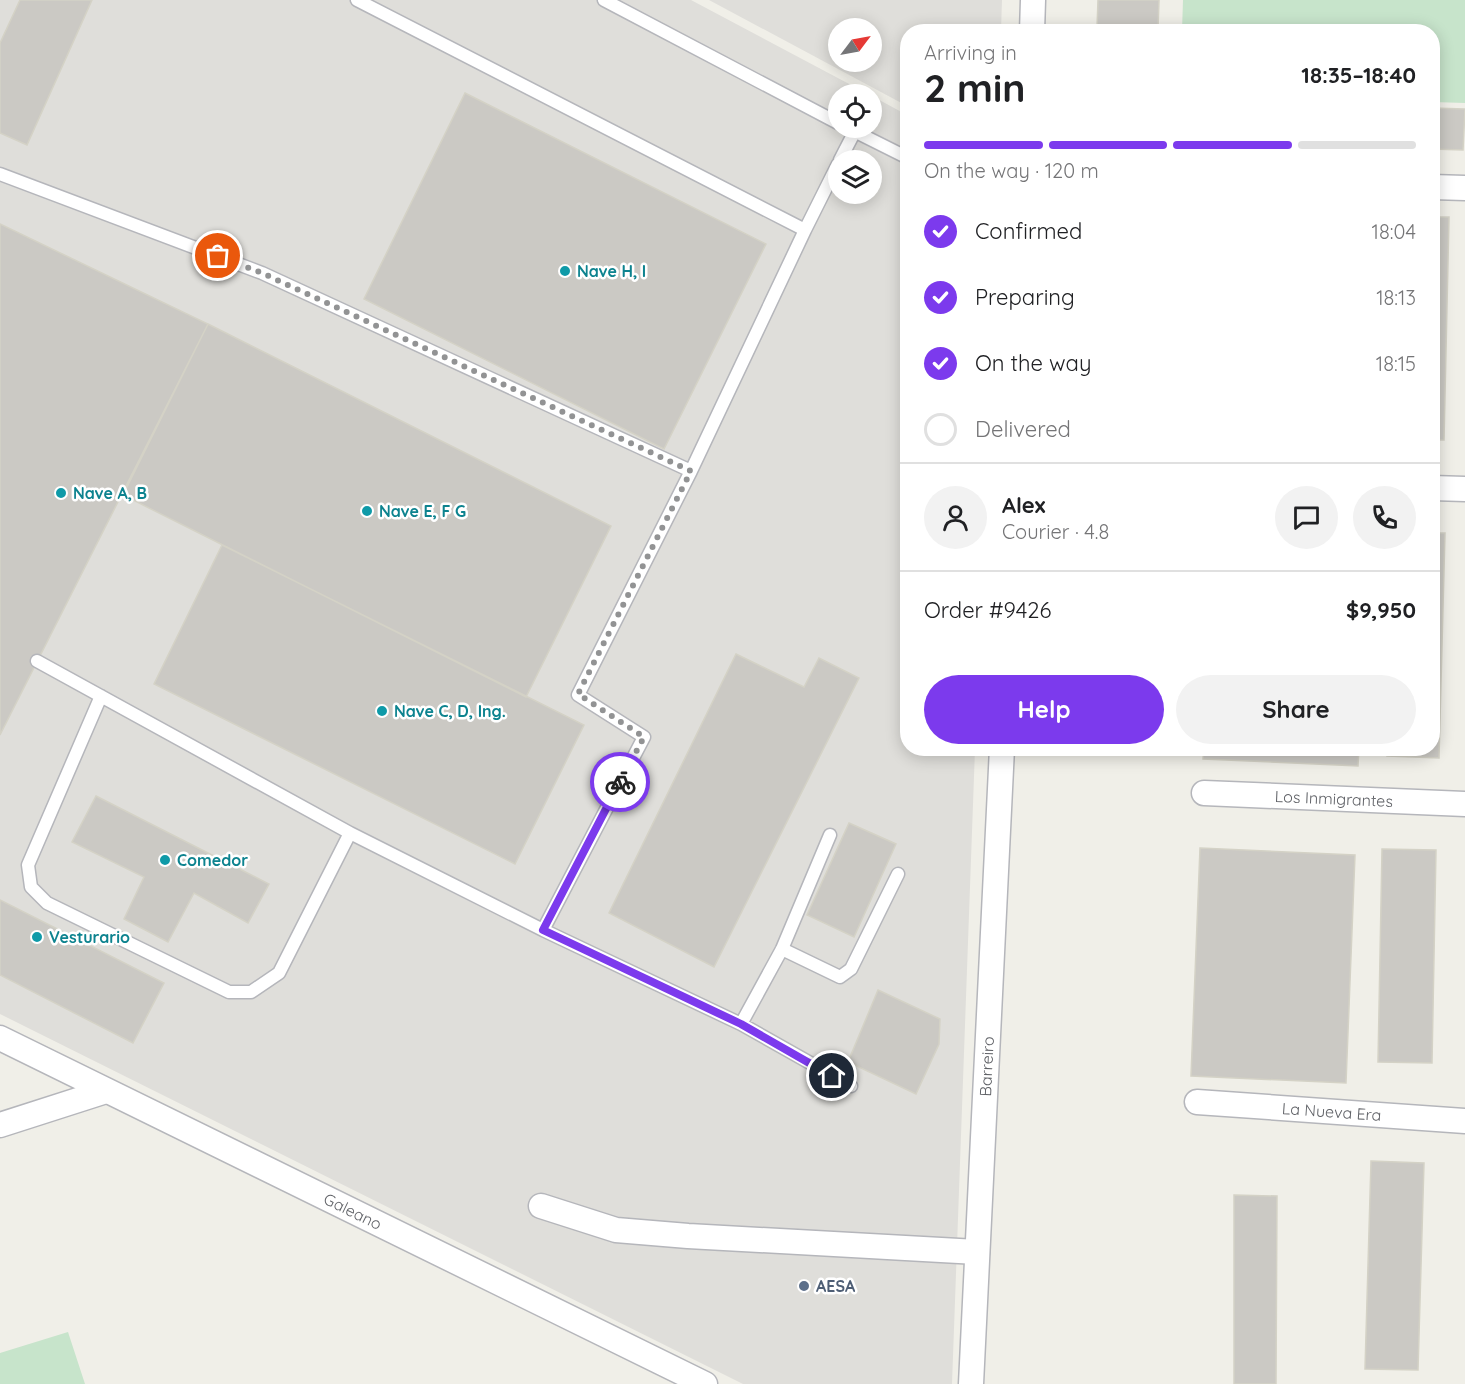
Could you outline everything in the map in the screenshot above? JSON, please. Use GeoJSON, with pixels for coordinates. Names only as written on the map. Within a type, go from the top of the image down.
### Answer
{"type":"FeatureCollection","features":[{"type":"Feature","properties":{"kind":"street"},"geometry":{"type":"LineString","coordinates":[[1032,24],[1033,0]]}},
{"type":"Feature","properties":{"kind":"street"},"geometry":{"type":"LineString","coordinates":[[1440,186],[1465,188]]}},
{"type":"Feature","properties":{"kind":"street"},"geometry":{"type":"LineString","coordinates":[[1440,488],[1465,489]]}},
{"type":"Feature","properties":{"kind":"street","name":"Barreiro"},"geometry":{"type":"LineString","coordinates":[[971,1384],[1002,756]]}},
{"type":"Feature","properties":{"kind":"street","name":"Los Inmigrantes"},"geometry":{"type":"LineString","coordinates":[[1204,793],[1465,804]]}},
{"type":"Feature","properties":{"kind":"street","name":"Galeano"},"geometry":{"type":"LineString","coordinates":[[0,1038],[705,1384]]}},
{"type":"Feature","properties":{"kind":"street"},"geometry":{"type":"LineString","coordinates":[[0,1125],[106,1091]]}},
{"type":"Feature","properties":{"kind":"street","name":"La Nueva Era"},"geometry":{"type":"LineString","coordinates":[[1197,1102],[1465,1121]]}},
{"type":"Feature","properties":{"kind":"street"},"geometry":{"type":"LineString","coordinates":[[541,1206],[616,1230],[977,1252]]}},
{"type":"Feature","properties":{"kind":"lane"},"geometry":{"type":"LineString","coordinates":[[357,0],[805,230]]}},
{"type":"Feature","properties":{"kind":"lane"},"geometry":{"type":"LineString","coordinates":[[604,0],[828,118]]}},
{"type":"Feature","properties":{"kind":"lane"},"geometry":{"type":"LineString","coordinates":[[869,138],[900,154]]}},
{"type":"Feature","properties":{"kind":"lane"},"geometry":{"type":"LineString","coordinates":[[0,174],[262,273],[691,471]]}},
{"type":"Feature","properties":{"kind":"lane"},"geometry":{"type":"LineString","coordinates":[[543,930],[644,737],[578,694],[691,471],[828,184]]}},
{"type":"Feature","properties":{"kind":"lane"},"geometry":{"type":"LineString","coordinates":[[37,661],[350,833],[543,930],[741,1024],[850,1086]]}},
{"type":"Feature","properties":{"kind":"lane"},"geometry":{"type":"LineString","coordinates":[[101,696],[28,865],[31,887],[47,903],[229,992],[250,992],[279,973],[350,833]]}},
{"type":"Feature","properties":{"kind":"lane"},"geometry":{"type":"LineString","coordinates":[[741,1024],[782,949],[830,835]]}},
{"type":"Feature","properties":{"kind":"lane"},"geometry":{"type":"LineString","coordinates":[[782,949],[840,977],[851,969],[898,874]]}},
{"type":"Feature","properties":{"kind":"shaded area"},"geometry":{"type":"Polygon","coordinates":[[[0,0],[691,0],[849,84],[828,84],[828,138],[882,138],[882,101],[900,111],[900,756],[975,756],[952,1384],[743,1384],[0,1014],[0,0]]]}},
{"type":"Feature","properties":{"kind":"shaded area"},"geometry":{"type":"Polygon","coordinates":[[[709,0],[1002,0],[1001,24],[900,24],[900,102],[882,93],[882,84],[866,84],[843,72],[882,72],[882,18],[828,18],[828,64],[709,0]]]}},
{"type":"Feature","properties":{"kind":"green space"},"geometry":{"type":"Polygon","coordinates":[[[1183,0],[1465,0],[1465,103],[1440,102],[1440,24],[1182,24],[1183,0]]]}},
{"type":"Feature","properties":{"kind":"green space"},"geometry":{"type":"Polygon","coordinates":[[[68,1332],[85,1384],[0,1384],[0,1353],[68,1332]]]}},
{"type":"Feature","properties":{"kind":"building"},"geometry":{"type":"Polygon","coordinates":[[[20,0],[92,0],[27,145],[0,133],[0,43],[20,0]]]}},
{"type":"Feature","properties":{"kind":"building"},"geometry":{"type":"Polygon","coordinates":[[[1098,0],[1159,0],[1158,24],[1097,24],[1098,0]]]}},
{"type":"Feature","properties":{"kind":"building","name":"Nave H, I"},"geometry":{"type":"Polygon","coordinates":[[[465,93],[766,244],[664,449],[364,299],[465,93]]]}},
{"type":"Feature","properties":{"kind":"building"},"geometry":{"type":"Polygon","coordinates":[[[1440,108],[1465,109],[1463,150],[1440,149],[1440,108]]]}},
{"type":"Feature","properties":{"kind":"building"},"geometry":{"type":"Polygon","coordinates":[[[1440,217],[1449,217],[1444,440],[1440,440],[1440,217]]]}},
{"type":"Feature","properties":{"kind":"building","name":"Nave A, B"},"geometry":{"type":"Polygon","coordinates":[[[0,224],[208,324],[0,735],[0,224]]]}},
{"type":"Feature","properties":{"kind":"building","name":"Nave E, F G"},"geometry":{"type":"Polygon","coordinates":[[[208,324],[611,526],[526,697],[123,495],[208,324]]]}},
{"type":"Feature","properties":{"kind":"building"},"geometry":{"type":"Polygon","coordinates":[[[1440,533],[1445,533],[1440,720],[1440,533]]]}},
{"type":"Feature","properties":{"kind":"building","name":"Nave C, D, Ing."},"geometry":{"type":"Polygon","coordinates":[[[222,545],[584,725],[515,864],[154,684],[222,545]]]}},
{"type":"Feature","properties":{"kind":"building"},"geometry":{"type":"Polygon","coordinates":[[[736,654],[804,687],[819,658],[859,678],[714,967],[609,913],[736,654]]]}},
{"type":"Feature","properties":{"kind":"building"},"geometry":{"type":"Polygon","coordinates":[[[1203,756],[1359,756],[1358,766],[1203,759],[1203,756]]]}},
{"type":"Feature","properties":{"kind":"building"},"geometry":{"type":"Polygon","coordinates":[[[1387,756],[1439,756],[1439,758],[1387,756]]]}},
{"type":"Feature","properties":{"kind":"building","name":"Comedor"},"geometry":{"type":"Polygon","coordinates":[[[96,796],[269,884],[248,923],[194,893],[168,942],[124,919],[144,877],[72,842],[96,796]]]}},
{"type":"Feature","properties":{"kind":"building"},"geometry":{"type":"Polygon","coordinates":[[[849,823],[896,844],[854,937],[807,915],[849,823]]]}},
{"type":"Feature","properties":{"kind":"building"},"geometry":{"type":"Polygon","coordinates":[[[1200,848],[1355,855],[1346,1083],[1191,1076],[1200,848]]]}},
{"type":"Feature","properties":{"kind":"building"},"geometry":{"type":"Polygon","coordinates":[[[1382,849],[1436,850],[1432,1063],[1378,1062],[1382,849]]]}},
{"type":"Feature","properties":{"kind":"building","name":"Vesturario"},"geometry":{"type":"Polygon","coordinates":[[[0,900],[164,983],[133,1043],[0,975],[0,900]]]}},
{"type":"Feature","properties":{"kind":"building"},"geometry":{"type":"Polygon","coordinates":[[[878,990],[940,1019],[939,1044],[916,1094],[848,1062],[878,990]]]}},
{"type":"Feature","properties":{"kind":"building"},"geometry":{"type":"Polygon","coordinates":[[[1371,1161],[1424,1163],[1418,1370],[1365,1369],[1371,1161]]]}},
{"type":"Feature","properties":{"kind":"building"},"geometry":{"type":"Polygon","coordinates":[[[1234,1195],[1277,1196],[1276,1384],[1234,1384],[1234,1195]]]}},
{"type":"Feature","properties":{"kind":"way so far"},"geometry":{"type":"LineString","coordinates":[[218,256],[262,273],[691,471],[578,694],[644,737],[620,782]]}},
{"type":"Feature","properties":{"kind":"place","name":"Nave H, I"},"geometry":{"type":"Point","coordinates":[565,271]}},
{"type":"Feature","properties":{"kind":"place","name":"Nave A, B"},"geometry":{"type":"Point","coordinates":[61,493]}},
{"type":"Feature","properties":{"kind":"place","name":"Nave E, F G"},"geometry":{"type":"Point","coordinates":[367,511]}},
{"type":"Feature","properties":{"kind":"place","name":"Nave C, D, Ing."},"geometry":{"type":"Point","coordinates":[382,711]}},
{"type":"Feature","properties":{"kind":"place","name":"Comedor"},"geometry":{"type":"Point","coordinates":[165,860]}},
{"type":"Feature","properties":{"kind":"place","name":"Vesturario"},"geometry":{"type":"Point","coordinates":[37,937]}},
{"type":"Feature","properties":{"kind":"place","name":"AESA"},"geometry":{"type":"Point","coordinates":[804,1286]}},
{"type":"Feature","properties":{"kind":"route"},"geometry":{"type":"LineString","coordinates":[[620,782],[543,930],[741,1024],[832,1076]]}}]}
